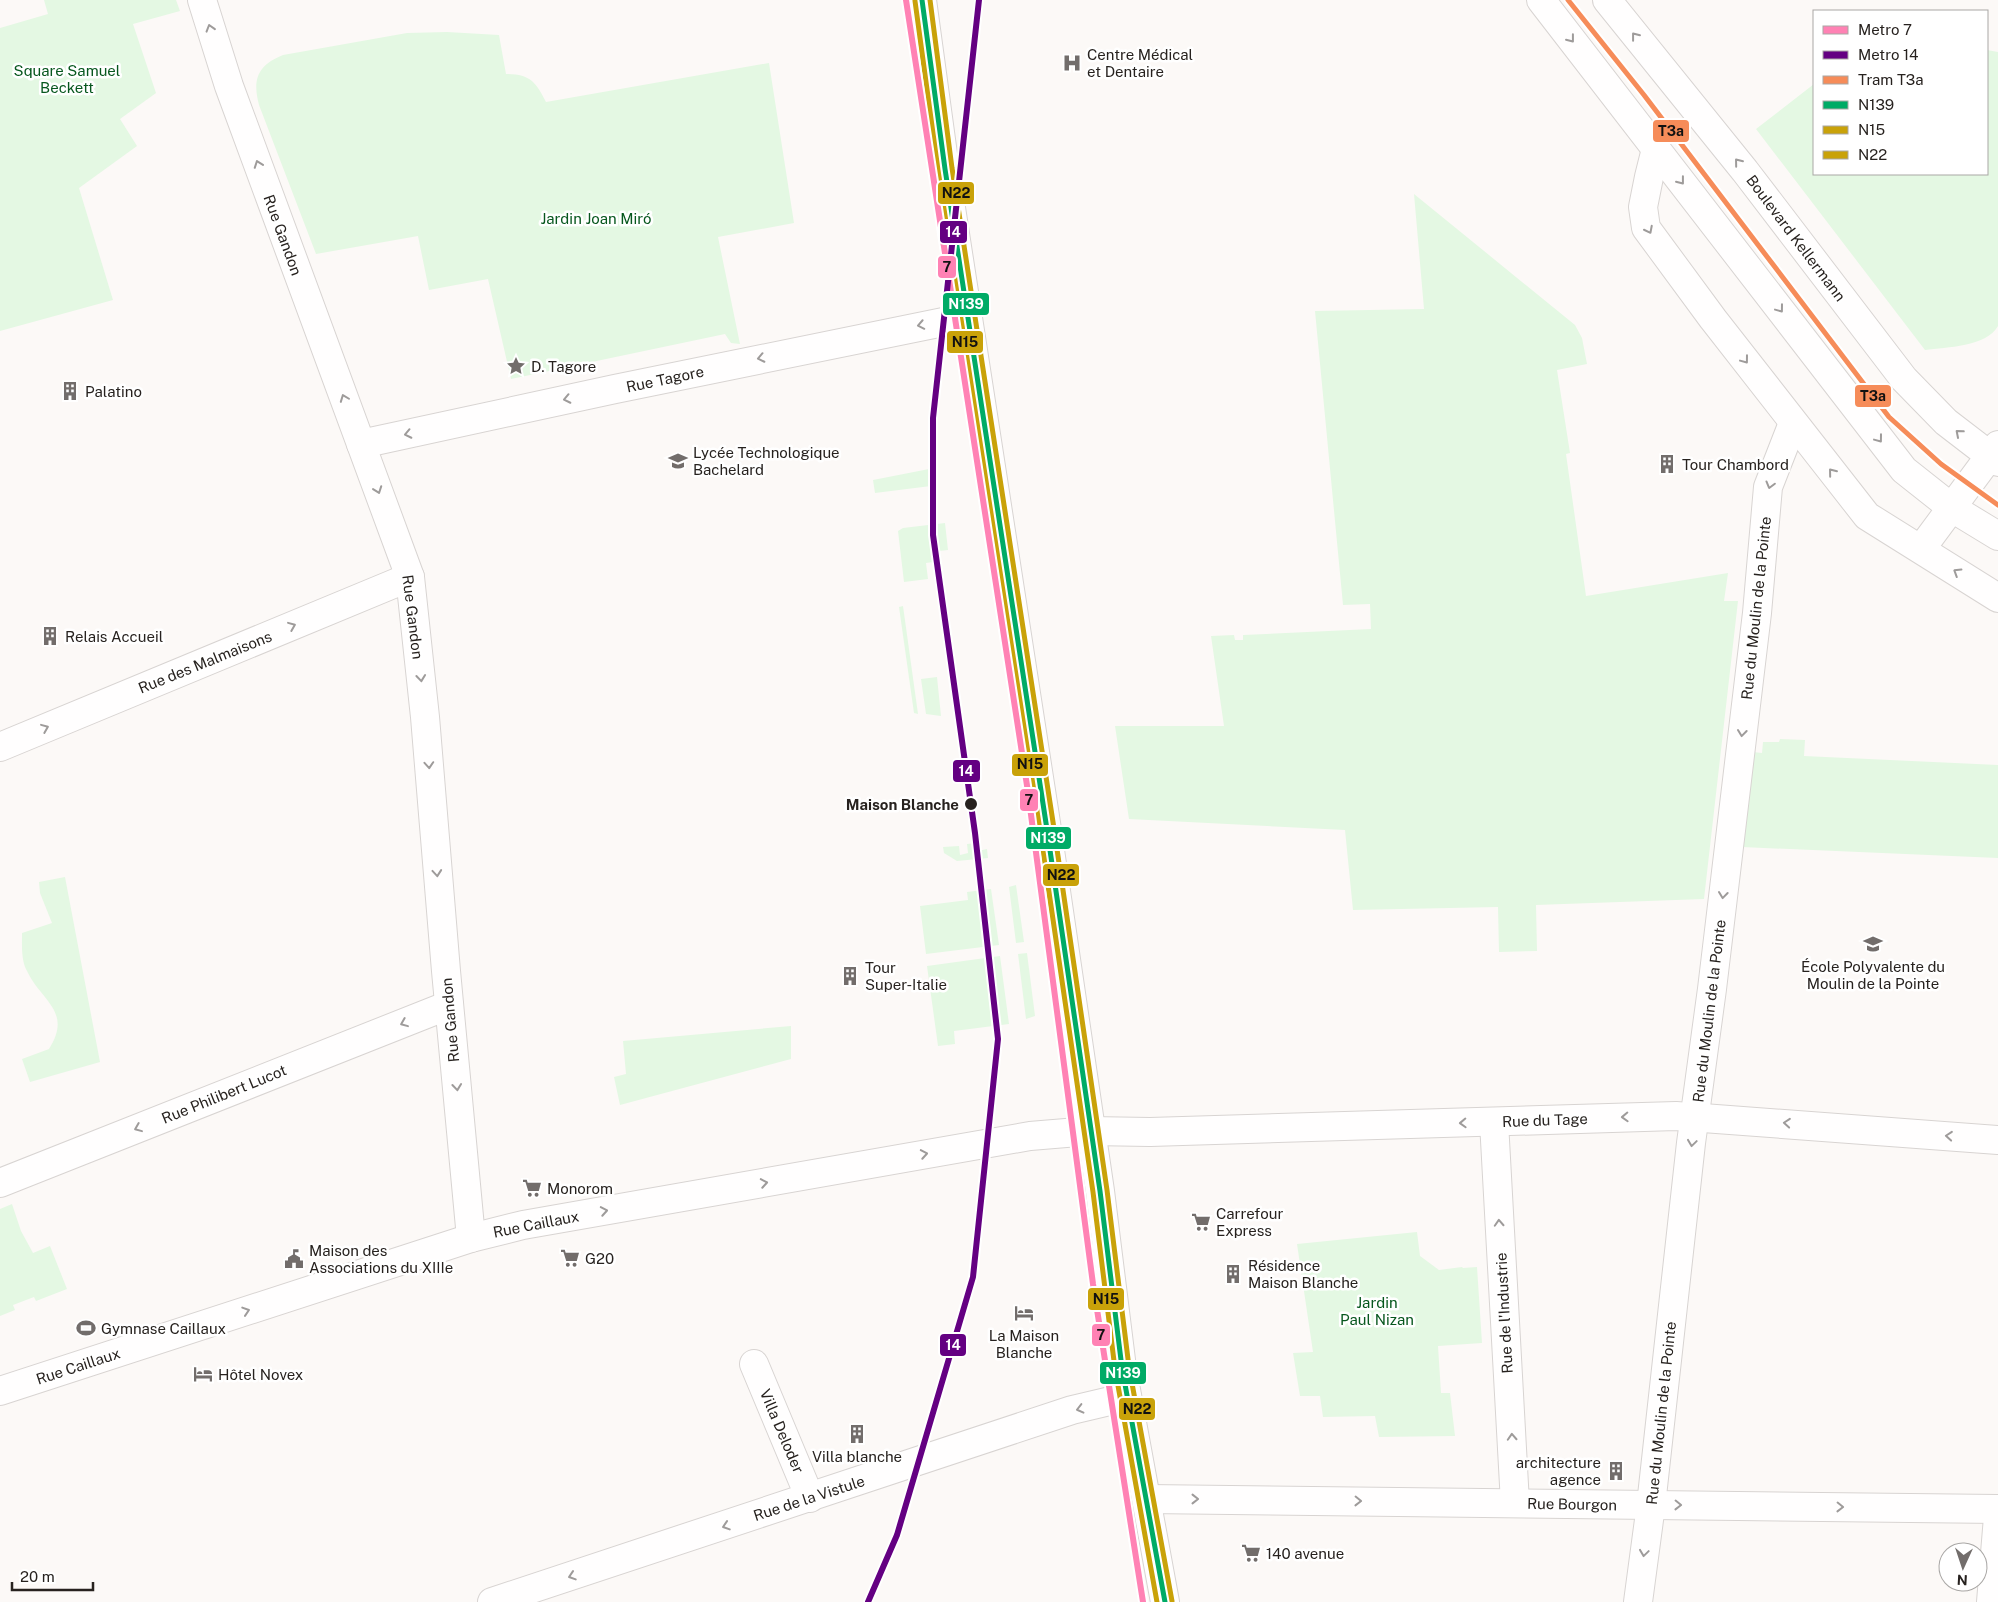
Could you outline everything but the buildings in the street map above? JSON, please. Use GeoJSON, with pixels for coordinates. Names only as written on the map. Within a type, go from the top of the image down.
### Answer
{"type":"FeatureCollection","features":[{"type":"Feature","properties":{"kind":"street","name":"Rue Gandon"},"geometry":{"type":"LineString","coordinates":[[202,0],[229,86],[410,577],[425,717],[471,1238]]}},
{"type":"Feature","properties":{"kind":"street"},"geometry":{"type":"LineString","coordinates":[[922,0],[945,169],[1044,809],[1127,1397],[1165,1602]]}},
{"type":"Feature","properties":{"kind":"street"},"geometry":{"type":"LineString","coordinates":[[1541,0],[1885,448],[1916,481],[1952,508],[1998,536]]}},
{"type":"Feature","properties":{"kind":"street","name":"Boulevard Kellermann"},"geometry":{"type":"LineString","coordinates":[[1606,0],[1739,164],[1904,379],[1946,422],[1995,455]]}},
{"type":"Feature","properties":{"kind":"street"},"geometry":{"type":"LineString","coordinates":[[1656,148],[1648,177],[1643,207],[1646,228],[1793,423],[1867,516],[1998,598]]}},
{"type":"Feature","properties":{"kind":"street","name":"Rue Tagore"},"geometry":{"type":"LineString","coordinates":[[361,444],[615,389],[968,317]]}},
{"type":"Feature","properties":{"kind":"street","name":"Rue du Moulin de la Pointe"},"geometry":{"type":"LineString","coordinates":[[1638,1602],[1757,613],[1768,487],[1793,423]]}},
{"type":"Feature","properties":{"kind":"street"},"geometry":{"type":"LineString","coordinates":[[1921,549],[1995,455]]}},
{"type":"Feature","properties":{"kind":"street","name":"Rue des Malmaisons"},"geometry":{"type":"LineString","coordinates":[[0,747],[410,577]]}},
{"type":"Feature","properties":{"kind":"street","name":"Rue Philibert Lucot"},"geometry":{"type":"LineString","coordinates":[[0,1183],[449,1005]]}},
{"type":"Feature","properties":{"kind":"street","name":"Rue du Tage"},"geometry":{"type":"LineString","coordinates":[[1090,1131],[1150,1132],[1696,1116],[1998,1140]]}},
{"type":"Feature","properties":{"kind":"street","name":"Rue de l'Industrie"},"geometry":{"type":"LineString","coordinates":[[1494,1122],[1515,1503]]}},
{"type":"Feature","properties":{"kind":"street","name":"Rue Caillaux"},"geometry":{"type":"LineString","coordinates":[[0,1391],[471,1238],[523,1225],[1020,1138],[1090,1131]]}},
{"type":"Feature","properties":{"kind":"street","name":"Villa Deloder"},"geometry":{"type":"LineString","coordinates":[[754,1364],[810,1498]]}},
{"type":"Feature","properties":{"kind":"street","name":"Rue de la Vistule"},"geometry":{"type":"LineString","coordinates":[[492,1602],[1072,1410],[1127,1397]]}},
{"type":"Feature","properties":{"kind":"street","name":"Rue Bourgon"},"geometry":{"type":"LineString","coordinates":[[1147,1500],[1998,1509]]}},
{"type":"Feature","properties":{"kind":"street"},"geometry":{"type":"LineString","coordinates":[[1991,1602],[1997,1550],[1998,1517]]}},
{"type":"Feature","properties":{"kind":"green space","name":"Square Samuel Beckett"},"geometry":{"type":"Polygon","coordinates":[[[44,0],[176,0],[180,11],[133,24],[156,93],[120,119],[137,146],[79,188],[113,300],[0,331],[0,28],[48,14],[44,0]]]}},
{"type":"Feature","properties":{"kind":"green space","name":"Jardin Joan Miró"},"geometry":{"type":"Polygon","coordinates":[[[447,32],[499,35],[506,74],[514,74],[531,80],[539,89],[546,102],[769,63],[794,223],[718,237],[740,344],[731,343],[725,334],[511,379],[488,279],[429,290],[418,236],[316,254],[259,105],[256,88],[259,74],[268,63],[283,55],[407,33],[447,32]]]}},
{"type":"Feature","properties":{"kind":"green space"},"geometry":{"type":"Polygon","coordinates":[[[1988,50],[1998,52],[1998,326],[1985,338],[1975,342],[1955,347],[1925,350],[1756,129],[1813,85],[1813,175],[1988,175],[1988,50]]]}},
{"type":"Feature","properties":{"kind":"green space"},"geometry":{"type":"Polygon","coordinates":[[[1414,194],[1575,325],[1582,338],[1587,364],[1557,370],[1570,453],[1566,454],[1586,596],[1728,573],[1724,601],[1738,601],[1704,899],[1536,905],[1537,951],[1499,952],[1498,907],[1353,910],[1345,830],[1129,819],[1115,726],[1224,726],[1211,636],[1234,635],[1235,640],[1243,640],[1243,635],[1371,629],[1370,604],[1343,605],[1315,311],[1424,309],[1414,194]]]}},
{"type":"Feature","properties":{"kind":"green space"},"geometry":{"type":"Polygon","coordinates":[[[929,469],[931,486],[875,493],[873,480],[929,469]]]}},
{"type":"Feature","properties":{"kind":"green space"},"geometry":{"type":"Polygon","coordinates":[[[945,523],[948,550],[939,551],[940,561],[926,563],[928,579],[904,582],[898,531],[903,528],[945,523]]]}},
{"type":"Feature","properties":{"kind":"green space"},"geometry":{"type":"Polygon","coordinates":[[[903,606],[918,714],[914,713],[899,607],[903,606]]]}},
{"type":"Feature","properties":{"kind":"green space"},"geometry":{"type":"Polygon","coordinates":[[[937,677],[941,716],[926,714],[921,679],[937,677]]]}},
{"type":"Feature","properties":{"kind":"green space"},"geometry":{"type":"Polygon","coordinates":[[[1780,739],[1805,740],[1804,756],[1998,765],[1998,858],[1742,847],[1753,752],[1762,753],[1763,742],[1779,742],[1780,739]]]}},
{"type":"Feature","properties":{"kind":"green space"},"geometry":{"type":"Polygon","coordinates":[[[976,843],[978,851],[987,849],[988,858],[957,861],[944,853],[943,847],[959,846],[960,855],[968,853],[967,844],[976,843]]]}},
{"type":"Feature","properties":{"kind":"green space"},"geometry":{"type":"Polygon","coordinates":[[[65,877],[100,1062],[30,1082],[22,1059],[49,1049],[56,1036],[58,1025],[52,1007],[25,967],[22,953],[22,933],[52,923],[40,893],[39,882],[65,877]]]}},
{"type":"Feature","properties":{"kind":"green space"},"geometry":{"type":"Polygon","coordinates":[[[1016,885],[1024,942],[1016,943],[1009,887],[1016,885]]]}},
{"type":"Feature","properties":{"kind":"green space"},"geometry":{"type":"Polygon","coordinates":[[[991,889],[999,945],[926,954],[920,906],[968,900],[967,892],[991,889]]]}},
{"type":"Feature","properties":{"kind":"green space"},"geometry":{"type":"Polygon","coordinates":[[[1027,953],[1035,1016],[1026,1019],[1018,954],[1027,953]]]}},
{"type":"Feature","properties":{"kind":"green space"},"geometry":{"type":"Polygon","coordinates":[[[1000,956],[1009,1024],[954,1031],[955,1044],[938,1046],[927,966],[1000,956]]]}},
{"type":"Feature","properties":{"kind":"green space"},"geometry":{"type":"Polygon","coordinates":[[[791,1026],[791,1059],[620,1105],[614,1077],[626,1074],[623,1041],[791,1026]]]}},
{"type":"Feature","properties":{"kind":"green space"},"geometry":{"type":"Polygon","coordinates":[[[12,1204],[21,1231],[33,1253],[50,1246],[67,1289],[36,1301],[34,1297],[13,1305],[15,1310],[0,1316],[0,1209],[12,1204]]]}},
{"type":"Feature","properties":{"kind":"green space","name":"Jardin Paul Nizan"},"geometry":{"type":"Polygon","coordinates":[[[1417,1232],[1420,1256],[1439,1270],[1477,1267],[1482,1343],[1438,1346],[1441,1393],[1450,1393],[1455,1436],[1379,1437],[1375,1416],[1323,1417],[1320,1396],[1300,1396],[1293,1353],[1313,1352],[1297,1244],[1417,1232]]]}},
{"type":"Feature","properties":{"kind":"metro line","name":"7"},"geometry":{"type":"LineString","coordinates":[[906,0],[1028,792],[1093,1284],[1143,1602]]}},
{"type":"Feature","properties":{"kind":"metro line","name":"14"},"geometry":{"type":"LineString","coordinates":[[868,1602],[897,1535],[973,1277],[998,1039],[975,833],[933,535],[933,418],[979,0]]}},
{"type":"Feature","properties":{"kind":"tram line","name":"T3a"},"geometry":{"type":"LineString","coordinates":[[1568,0],[1644,95],[1889,417],[1941,464],[1998,505]]}},
{"type":"Feature","properties":{"kind":"transit line","name":"N139"},"geometry":{"type":"LineString","coordinates":[[922,0],[945,169],[1046,823],[1100,1191],[1122,1368],[1165,1602]]}},
{"type":"Feature","properties":{"kind":"transit line","name":"N22"},"geometry":{"type":"LineString","coordinates":[[930,0],[952,168],[1053,822],[1107,1190],[1129,1367],[1172,1601]]}},
{"type":"Feature","properties":{"kind":"transit line","name":"N15"},"geometry":{"type":"LineString","coordinates":[[915,1],[938,170],[1039,824],[1093,1192],[1115,1369],[1157,1602]]}},
{"type":"Feature","properties":{"kind":"place","name":"Centre Médical et Dentaire"},"geometry":{"type":"Point","coordinates":[1072,63]}},
{"type":"Feature","properties":{"kind":"place","name":"D. Tagore"},"geometry":{"type":"Point","coordinates":[516,366]}},
{"type":"Feature","properties":{"kind":"place","name":"Palatino"},"geometry":{"type":"Point","coordinates":[70,391]}},
{"type":"Feature","properties":{"kind":"place","name":"Lycée Technologique Bachelard"},"geometry":{"type":"Point","coordinates":[678,461]}},
{"type":"Feature","properties":{"kind":"place","name":"Tour Chambord"},"geometry":{"type":"Point","coordinates":[1667,464]}},
{"type":"Feature","properties":{"kind":"place","name":"Relais Accueil"},"geometry":{"type":"Point","coordinates":[50,636]}},
{"type":"Feature","properties":{"kind":"place","name":"Maison Blanche"},"geometry":{"type":"Point","coordinates":[971,804]}},
{"type":"Feature","properties":{"kind":"place","name":"École Polyvalente du Moulin de la Pointe"},"geometry":{"type":"Point","coordinates":[1873,944]}},
{"type":"Feature","properties":{"kind":"place","name":"Tour Super-Italie"},"geometry":{"type":"Point","coordinates":[850,976]}},
{"type":"Feature","properties":{"kind":"place","name":"Monorom"},"geometry":{"type":"Point","coordinates":[532,1188]}},
{"type":"Feature","properties":{"kind":"place","name":"Carrefour Express"},"geometry":{"type":"Point","coordinates":[1201,1222]}},
{"type":"Feature","properties":{"kind":"place","name":"G20"},"geometry":{"type":"Point","coordinates":[570,1258]}},
{"type":"Feature","properties":{"kind":"place","name":"Maison des Associations du XIIIe"},"geometry":{"type":"Point","coordinates":[294,1259]}},
{"type":"Feature","properties":{"kind":"place","name":"Résidence Maison Blanche"},"geometry":{"type":"Point","coordinates":[1233,1274]}},
{"type":"Feature","properties":{"kind":"place","name":"La Maison Blanche"},"geometry":{"type":"Point","coordinates":[1024,1313]}},
{"type":"Feature","properties":{"kind":"place","name":"Gymnase Caillaux"},"geometry":{"type":"Point","coordinates":[86,1328]}},
{"type":"Feature","properties":{"kind":"place","name":"Hôtel Novex"},"geometry":{"type":"Point","coordinates":[203,1374]}},
{"type":"Feature","properties":{"kind":"place","name":"Villa blanche"},"geometry":{"type":"Point","coordinates":[857,1434]}},
{"type":"Feature","properties":{"kind":"place","name":"architecture agence"},"geometry":{"type":"Point","coordinates":[1616,1471]}},
{"type":"Feature","properties":{"kind":"place","name":"140 avenue"},"geometry":{"type":"Point","coordinates":[1251,1553]}}]}
